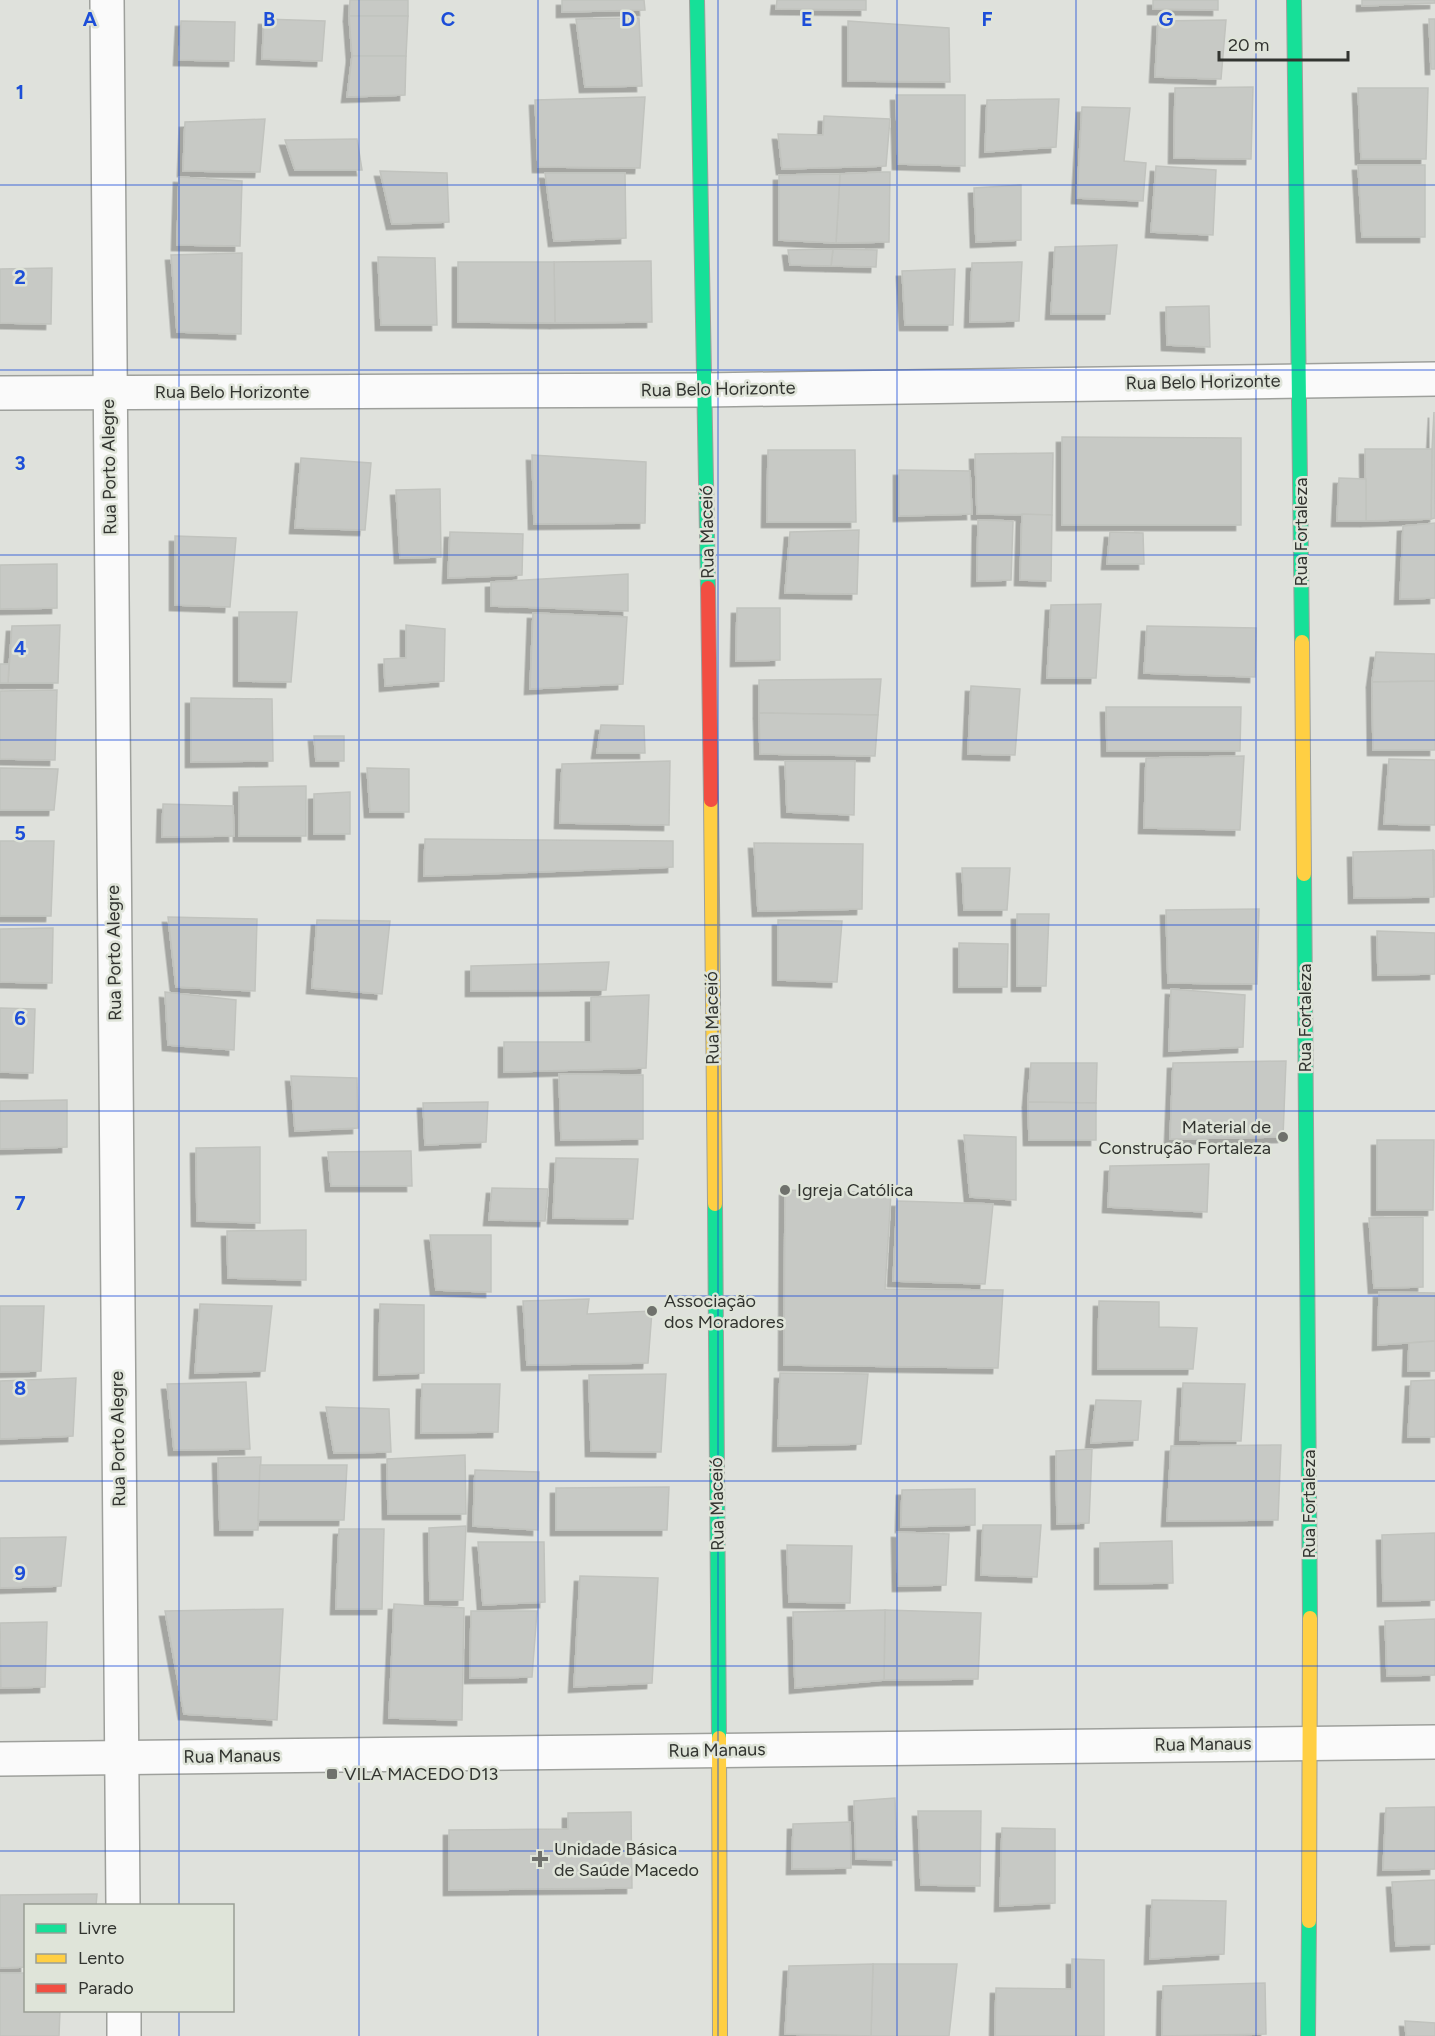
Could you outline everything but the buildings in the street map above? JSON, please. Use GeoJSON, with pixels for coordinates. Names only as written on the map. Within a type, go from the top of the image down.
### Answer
{"type":"FeatureCollection","features":[{"type":"Feature","properties":{"kind":"street","name":"Rua Porto Alegre"},"geometry":{"type":"LineString","coordinates":[[107,0],[123,1904]]}},
{"type":"Feature","properties":{"kind":"street","name":"Rua Maceió"},"geometry":{"type":"LineString","coordinates":[[697,0],[705,390],[720,2036]]}},
{"type":"Feature","properties":{"kind":"street","name":"Rua Fortaleza"},"geometry":{"type":"LineString","coordinates":[[1294,0],[1300,381],[1311,1743],[1308,2036]]}},
{"type":"Feature","properties":{"kind":"street","name":"Rua Belo Horizonte"},"geometry":{"type":"LineString","coordinates":[[0,393],[705,390],[1435,379]]}},
{"type":"Feature","properties":{"kind":"street","name":"Rua Manaus"},"geometry":{"type":"LineString","coordinates":[[0,1759],[1435,1742]]}},
{"type":"Feature","properties":{"kind":"street"},"geometry":{"type":"LineString","coordinates":[[124,2012],[124,2036]]}},
{"type":"Feature","properties":{"kind":"traffic: fast"},"geometry":{"type":"LineString","coordinates":[[697,0],[708,588]]}},
{"type":"Feature","properties":{"kind":"traffic: fast"},"geometry":{"type":"LineString","coordinates":[[1294,0],[1302,642]]}},
{"type":"Feature","properties":{"kind":"traffic: fast"},"geometry":{"type":"LineString","coordinates":[[1304,874],[1310,1618]]}},
{"type":"Feature","properties":{"kind":"traffic: fast"},"geometry":{"type":"LineString","coordinates":[[715,1204],[719,1738]]}},
{"type":"Feature","properties":{"kind":"traffic: fast"},"geometry":{"type":"LineString","coordinates":[[1308,2036],[1309,1921]]}},
{"type":"Feature","properties":{"kind":"traffic: slow"},"geometry":{"type":"LineString","coordinates":[[1302,642],[1304,874]]}},
{"type":"Feature","properties":{"kind":"traffic: slow"},"geometry":{"type":"LineString","coordinates":[[711,800],[715,1204]]}},
{"type":"Feature","properties":{"kind":"traffic: slow"},"geometry":{"type":"LineString","coordinates":[[1309,1921],[1310,1618]]}},
{"type":"Feature","properties":{"kind":"traffic: slow"},"geometry":{"type":"LineString","coordinates":[[719,1738],[720,2036]]}},
{"type":"Feature","properties":{"kind":"traffic: jam"},"geometry":{"type":"LineString","coordinates":[[708,588],[711,800]]}},
{"type":"Feature","properties":{"kind":"place","name":"Material de Construção Fortaleza"},"geometry":{"type":"Point","coordinates":[1283,1137]}},
{"type":"Feature","properties":{"kind":"place","name":"Igreja Católica"},"geometry":{"type":"Point","coordinates":[785,1190]}},
{"type":"Feature","properties":{"kind":"place","name":"Associação dos Moradores"},"geometry":{"type":"Point","coordinates":[652,1311]}},
{"type":"Feature","properties":{"kind":"place","name":"VILA MACEDO D13"},"geometry":{"type":"Point","coordinates":[332,1774]}},
{"type":"Feature","properties":{"kind":"place","name":"Unidade Básica de Saúde Macedo"},"geometry":{"type":"Point","coordinates":[540,1859]}}]}
